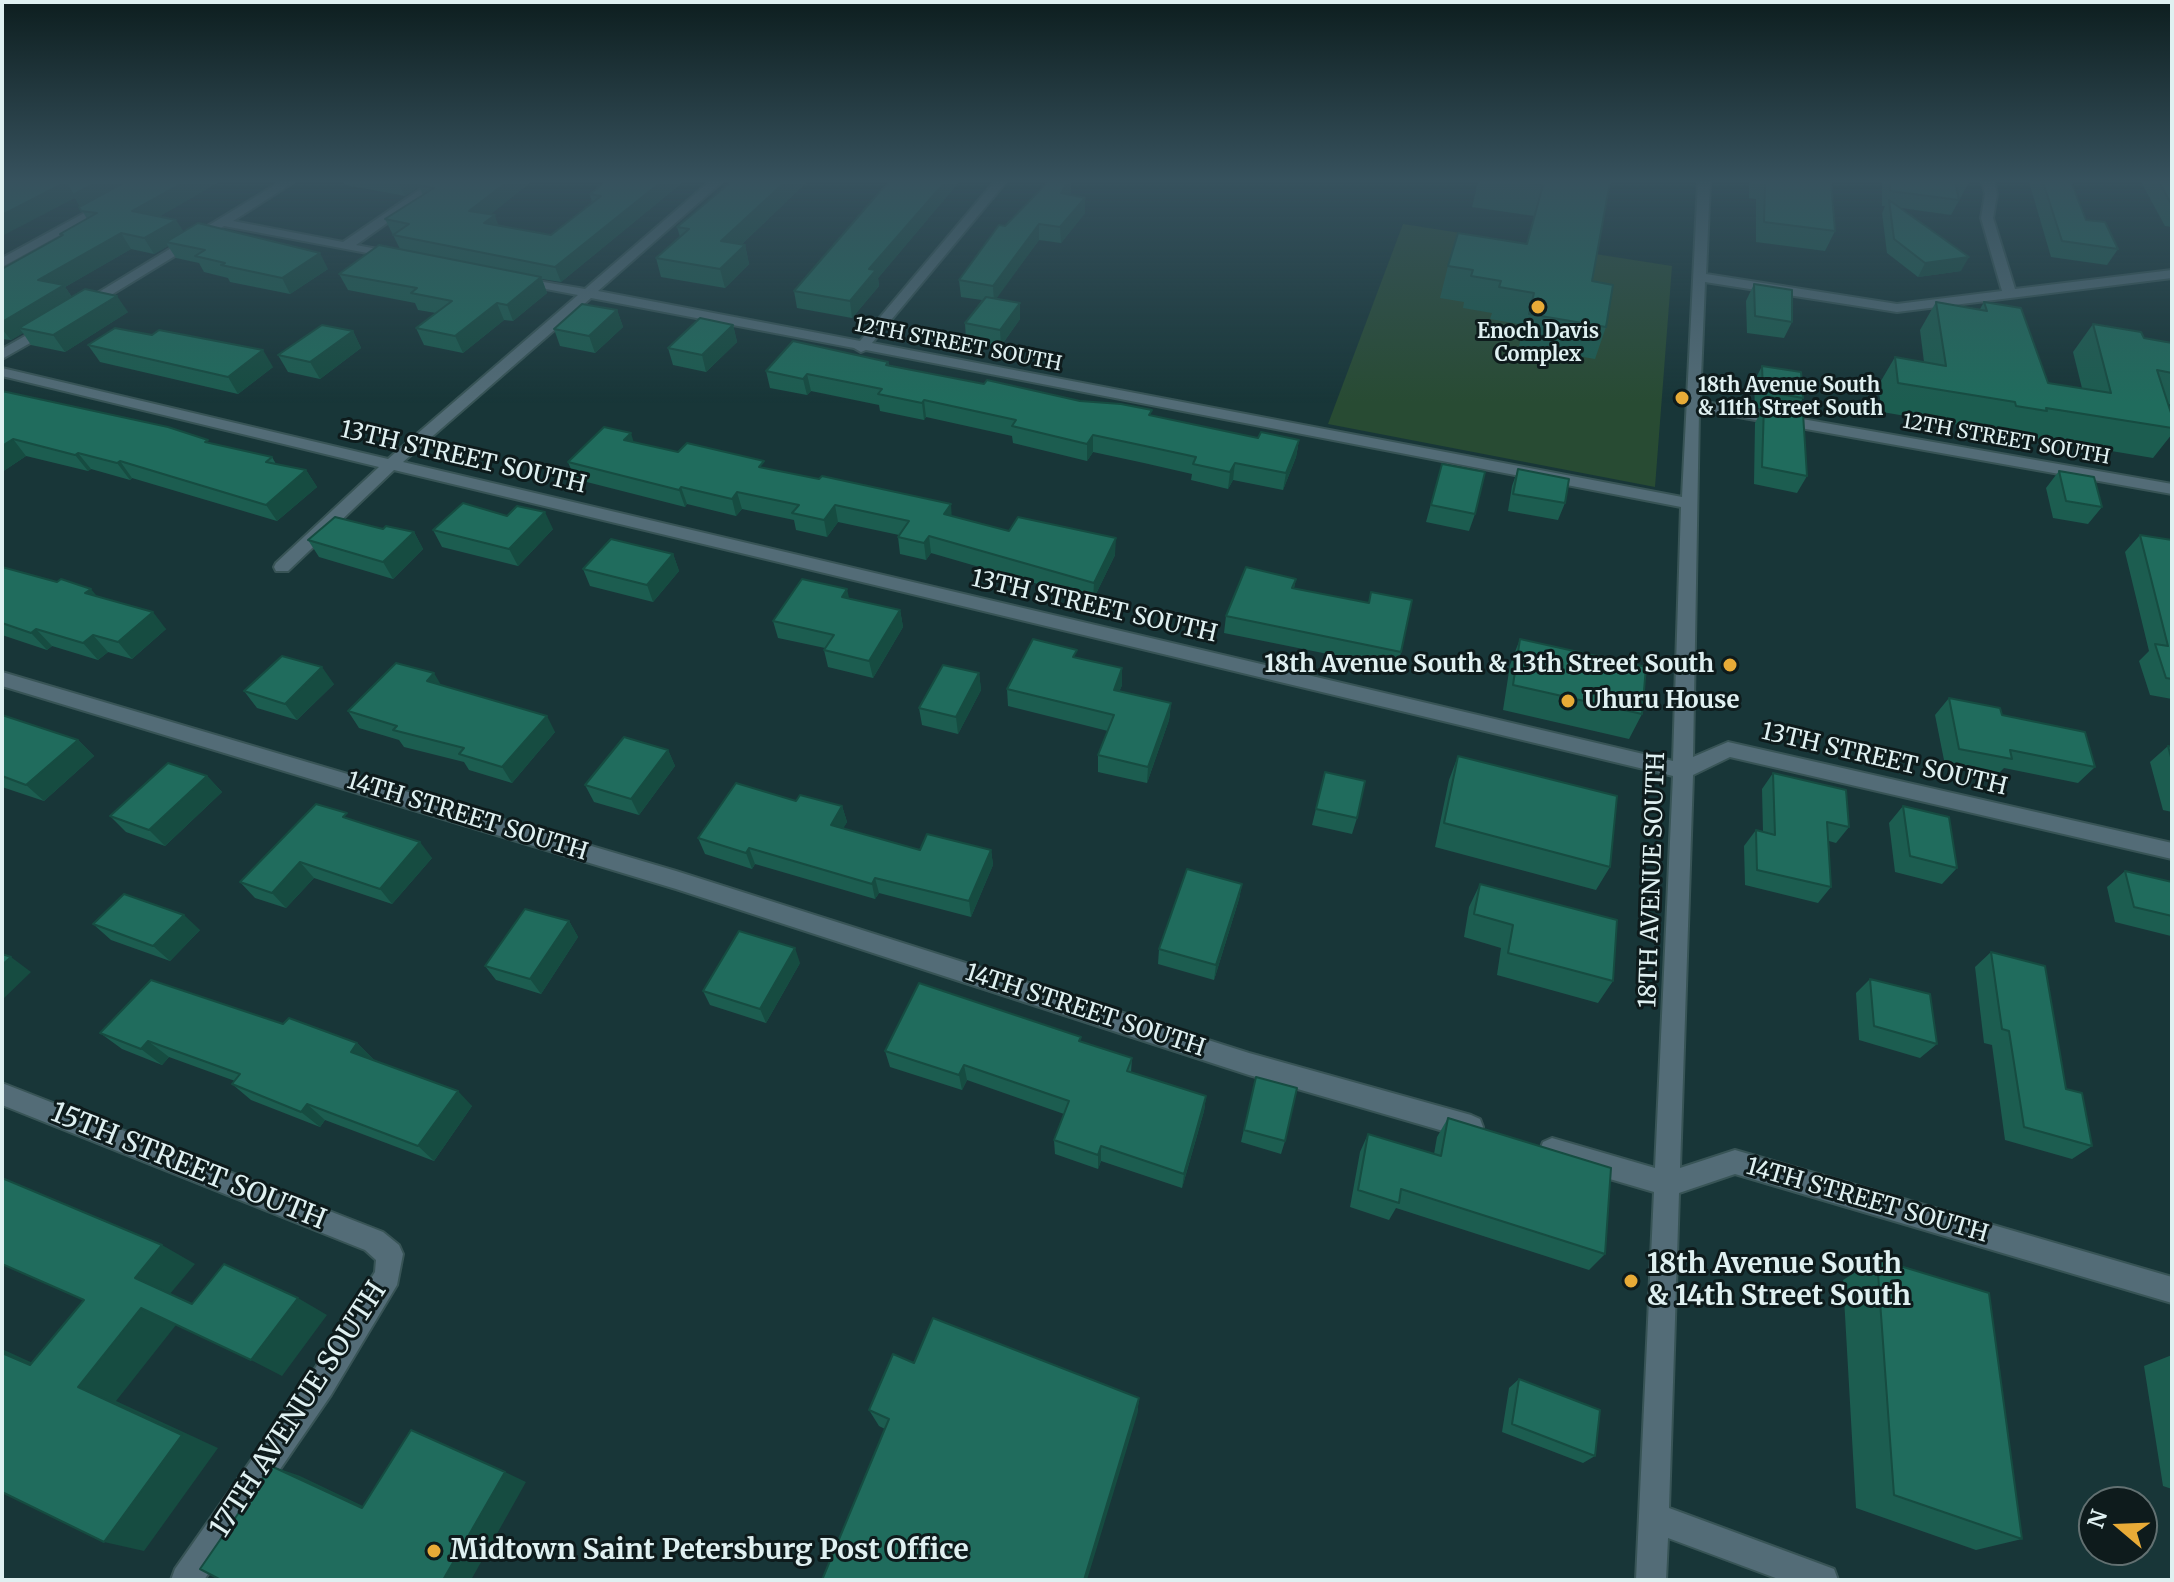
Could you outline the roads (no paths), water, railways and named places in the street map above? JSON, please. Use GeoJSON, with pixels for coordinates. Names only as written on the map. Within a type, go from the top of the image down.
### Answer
{"type":"FeatureCollection","features":[{"type":"Feature","properties":{"kind":"street"},"geometry":{"type":"LineString","coordinates":[[2,355],[165,256]]}},
{"type":"Feature","properties":{"kind":"street"},"geometry":{"type":"LineString","coordinates":[[391,256],[403,258]]}},
{"type":"Feature","properties":{"kind":"street"},"geometry":{"type":"LineString","coordinates":[[282,567],[389,466],[630,256]]}},
{"type":"Feature","properties":{"kind":"street"},"geometry":{"type":"LineString","coordinates":[[861,348],[938,256]]}},
{"type":"Feature","properties":{"kind":"street","name":"18TH AVENUE SOUTH"},"geometry":{"type":"LineString","coordinates":[[1651,1580],[1683,771],[1698,256]]}},
{"type":"Feature","properties":{"kind":"street"},"geometry":{"type":"LineString","coordinates":[[1998,256],[2010,294]]}},
{"type":"Feature","properties":{"kind":"street"},"geometry":{"type":"LineString","coordinates":[[1698,277],[1897,308],[2172,274]]}},
{"type":"Feature","properties":{"kind":"street","name":"12TH STREET SOUTH"},"geometry":{"type":"LineString","coordinates":[[508,278],[861,348],[1689,503]]}},
{"type":"Feature","properties":{"kind":"street","name":"13TH STREET SOUTH"},"geometry":{"type":"LineString","coordinates":[[2,372],[1683,771],[1728,749],[2172,851]]}},
{"type":"Feature","properties":{"kind":"street","name":"12TH STREET SOUTH"},"geometry":{"type":"LineString","coordinates":[[1692,404],[2172,489]]}},
{"type":"Feature","properties":{"kind":"street","name":"14TH STREET SOUTH"},"geometry":{"type":"LineString","coordinates":[[2,679],[676,880],[1249,1064],[1485,1131]]}},
{"type":"Feature","properties":{"kind":"street","name":"15TH STREET SOUTH"},"geometry":{"type":"LineString","coordinates":[[2,1094],[374,1241]]}},
{"type":"Feature","properties":{"kind":"street"},"geometry":{"type":"LineString","coordinates":[[1531,1145],[1668,1184]]}},
{"type":"Feature","properties":{"kind":"street","name":"14TH STREET SOUTH"},"geometry":{"type":"LineString","coordinates":[[1668,1184],[1735,1162],[2172,1290]]}},
{"type":"Feature","properties":{"kind":"street","name":"17TH AVENUE SOUTH"},"geometry":{"type":"LineString","coordinates":[[186,1580],[321,1385],[388,1276],[390,1254],[374,1241]]}},
{"type":"Feature","properties":{"kind":"street"},"geometry":{"type":"LineString","coordinates":[[1654,1518],[1823,1580]]}},
{"type":"Feature","properties":{"kind":"place","name":"Enoch Davis Complex"},"geometry":{"type":"Point","coordinates":[1538,307]}},
{"type":"Feature","properties":{"kind":"place","name":"18th Avenue South & 11th Street South"},"geometry":{"type":"Point","coordinates":[1682,398]}},
{"type":"Feature","properties":{"kind":"place","name":"18th Avenue South & 13th Street South"},"geometry":{"type":"Point","coordinates":[1730,665]}},
{"type":"Feature","properties":{"kind":"place","name":"Uhuru House"},"geometry":{"type":"Point","coordinates":[1568,701]}},
{"type":"Feature","properties":{"kind":"place","name":"18th Avenue South & 14th Street South"},"geometry":{"type":"Point","coordinates":[1631,1281]}},
{"type":"Feature","properties":{"kind":"place","name":"Midtown Saint Petersburg Post Office"},"geometry":{"type":"Point","coordinates":[434,1551]}}]}
